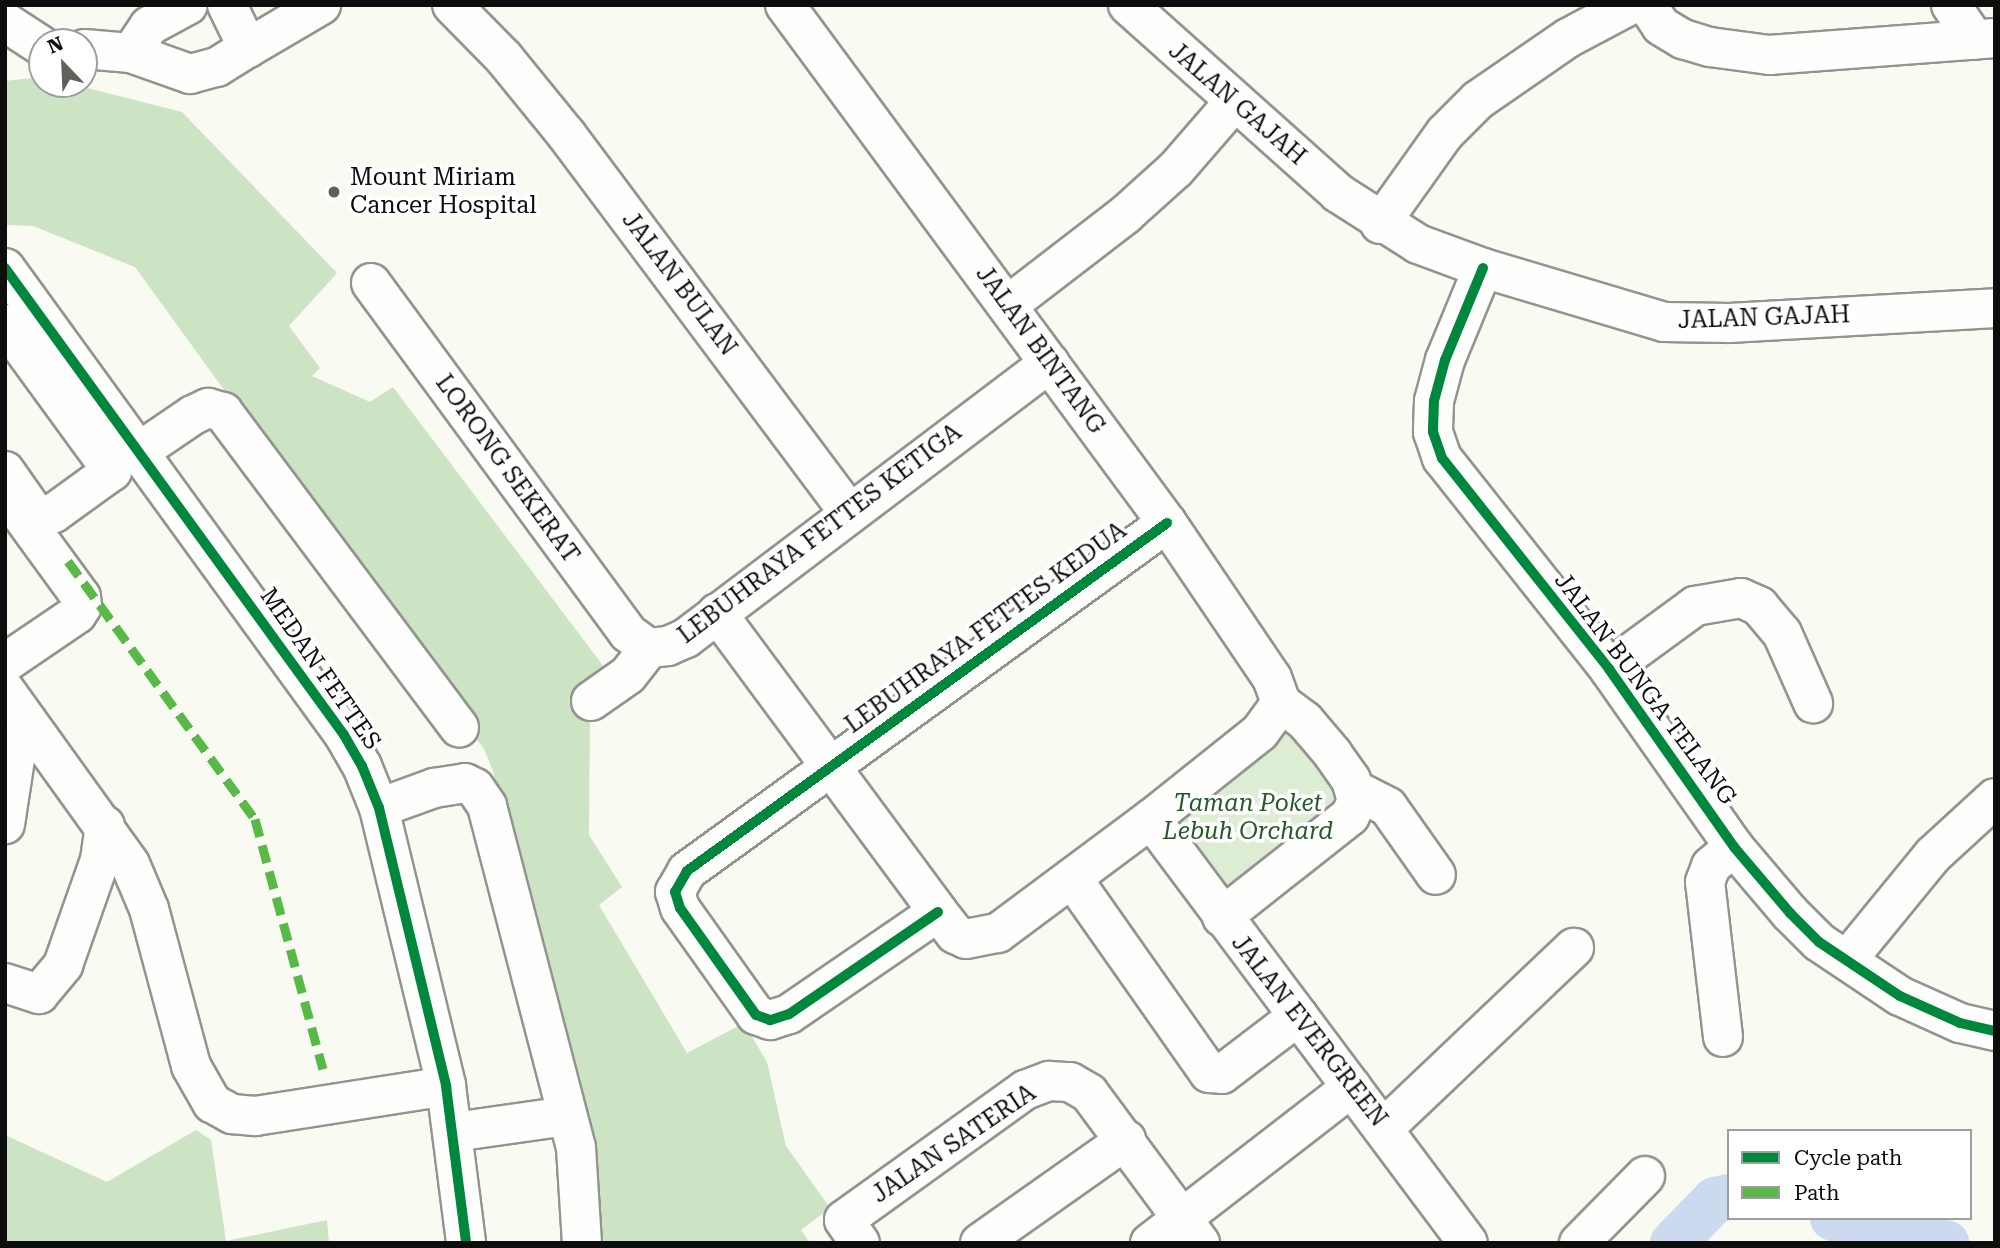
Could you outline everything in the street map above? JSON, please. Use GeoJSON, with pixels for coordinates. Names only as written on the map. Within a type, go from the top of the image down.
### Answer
{"type":"FeatureCollection","features":[{"type":"Feature","properties":{"kind":"street"},"geometry":{"type":"LineString","coordinates":[[131,53],[149,26],[188,5]]}},
{"type":"Feature","properties":{"kind":"street"},"geometry":{"type":"LineString","coordinates":[[227,5],[248,48]]}},
{"type":"Feature","properties":{"kind":"street"},"geometry":{"type":"LineString","coordinates":[[98,50],[131,53],[190,74],[217,67],[321,5]]}},
{"type":"Feature","properties":{"kind":"street","name":"JALAN BULAN"},"geometry":{"type":"LineString","coordinates":[[452,5],[504,58],[566,134],[850,513]]}},
{"type":"Feature","properties":{"kind":"street","name":"JALAN BINTANG"},"geometry":{"type":"LineString","coordinates":[[785,5],[1167,523],[1272,678],[1281,703]]}},
{"type":"Feature","properties":{"kind":"street","name":"JALAN GAJAH"},"geometry":{"type":"LineString","coordinates":[[1128,5],[1235,101],[1380,224],[1482,268],[1621,313],[1664,321],[1730,323],[1995,308]]}},
{"type":"Feature","properties":{"kind":"street"},"geometry":{"type":"LineString","coordinates":[[1380,224],[1445,133],[1478,100],[1568,38],[1630,5]]}},
{"type":"Feature","properties":{"kind":"street"},"geometry":{"type":"LineString","coordinates":[[1647,5],[1661,26],[1683,39],[1710,47],[1769,55],[1985,38]]}},
{"type":"Feature","properties":{"kind":"street"},"geometry":{"type":"LineString","coordinates":[[1951,5],[1985,38]]}},
{"type":"Feature","properties":{"kind":"street"},"geometry":{"type":"LineString","coordinates":[[5,22],[28,37]]}},
{"type":"Feature","properties":{"kind":"street"},"geometry":{"type":"LineString","coordinates":[[1008,305],[1136,205],[1176,169],[1235,101]]}},
{"type":"Feature","properties":{"kind":"street","name":"MEDAN FETTES"},"geometry":{"type":"LineString","coordinates":[[5,268],[58,369],[140,451],[344,735],[379,808],[446,1086],[466,1243]]}},
{"type":"Feature","properties":{"kind":"street","name":"JALAN BUNGA TELANG"},"geometry":{"type":"LineString","coordinates":[[1482,268],[1445,360],[1434,401],[1433,432],[1442,458],[1609,669],[1734,847],[1790,913],[1847,960],[1900,996],[1959,1023],[1995,1031]]}},
{"type":"Feature","properties":{"kind":"street","name":"LORONG SEKERAT"},"geometry":{"type":"LineString","coordinates":[[371,283],[628,634],[649,648]]}},
{"type":"Feature","properties":{"kind":"street"},"geometry":{"type":"LineString","coordinates":[[5,324],[58,369],[112,471],[44,515],[33,511],[5,471]]}},
{"type":"Feature","properties":{"kind":"street","name":"LEBUHRAYA FETTES KETIGA"},"geometry":{"type":"LineString","coordinates":[[591,701],[628,675],[649,648],[668,646],[686,638],[1050,363]]}},
{"type":"Feature","properties":{"kind":"street"},"geometry":{"type":"LineString","coordinates":[[140,451],[193,415],[208,408],[223,412],[459,728]]}},
{"type":"Feature","properties":{"kind":"street"},"geometry":{"type":"LineString","coordinates":[[5,494],[81,597],[77,614],[10,650]]}},
{"type":"Feature","properties":{"kind":"street","name":"LEBUHRAYA FETTES KEDUA"},"geometry":{"type":"LineString","coordinates":[[938,912],[789,1014],[770,1020],[756,1014],[680,908],[675,892],[687,871],[1167,523]]}},
{"type":"Feature","properties":{"kind":"street","name":"JALAN BUNGA TELANG"},"geometry":{"type":"LineString","coordinates":[[1609,669],[1695,606],[1741,598],[1759,606],[1782,633],[1813,703]]}},
{"type":"Feature","properties":{"kind":"street"},"geometry":{"type":"LineString","coordinates":[[717,613],[938,912],[955,934],[966,939],[998,933],[1151,819],[1260,732],[1281,703],[1305,721],[1355,790],[1357,801],[1350,816],[1222,917]]}},
{"type":"Feature","properties":{"kind":"street"},"geometry":{"type":"LineString","coordinates":[[5,690],[106,824],[143,890],[191,1066],[212,1104],[232,1114],[255,1116],[446,1086]]}},
{"type":"Feature","properties":{"kind":"street"},"geometry":{"type":"LineString","coordinates":[[5,744],[15,759],[5,824]]}},
{"type":"Feature","properties":{"kind":"street"},"geometry":{"type":"LineString","coordinates":[[379,808],[446,785],[465,783],[481,796],[578,1159],[582,1243]]}},
{"type":"Feature","properties":{"kind":"street"},"geometry":{"type":"LineString","coordinates":[[1355,790],[1388,807],[1436,875]]}},
{"type":"Feature","properties":{"kind":"street"},"geometry":{"type":"LineString","coordinates":[[1847,960],[1933,855],[1995,798]]}},
{"type":"Feature","properties":{"kind":"street","name":"JALAN EVERGREEN"},"geometry":{"type":"LineString","coordinates":[[1151,819],[1468,1243]]}},
{"type":"Feature","properties":{"kind":"street"},"geometry":{"type":"LineString","coordinates":[[5,983],[39,994],[63,965],[100,860],[106,824]]}},
{"type":"Feature","properties":{"kind":"street"},"geometry":{"type":"LineString","coordinates":[[1723,1037],[1704,882],[1711,866],[1734,847]]}},
{"type":"Feature","properties":{"kind":"street"},"geometry":{"type":"LineString","coordinates":[[1072,878],[1209,1073],[1222,1074],[1297,1016]]}},
{"type":"Feature","properties":{"kind":"street"},"geometry":{"type":"LineString","coordinates":[[1384,1128],[1574,948]]}},
{"type":"Feature","properties":{"kind":"street","name":"JALAN SATERIA"},"geometry":{"type":"LineString","coordinates":[[852,1231],[1025,1090],[1049,1081],[1070,1082],[1089,1093],[1191,1230]]}},
{"type":"Feature","properties":{"kind":"street"},"geometry":{"type":"LineString","coordinates":[[1150,1243],[1191,1230],[1352,1087]]}},
{"type":"Feature","properties":{"kind":"street"},"geometry":{"type":"LineString","coordinates":[[453,1132],[567,1116]]}},
{"type":"Feature","properties":{"kind":"street"},"geometry":{"type":"LineString","coordinates":[[980,1243],[1126,1140]]}},
{"type":"Feature","properties":{"kind":"street"},"geometry":{"type":"LineString","coordinates":[[1579,1243],[1645,1176]]}},
{"type":"Feature","properties":{"kind":"green space"},"geometry":{"type":"Polygon","coordinates":[[[28,79],[28,98],[98,98],[98,91],[182,112],[337,273],[289,326],[320,368],[312,376],[370,402],[393,387],[604,667],[575,689],[590,713],[589,835],[622,887],[599,905],[687,1053],[744,1023],[767,1062],[786,1146],[830,1208],[801,1230],[810,1243],[594,1243],[552,1022],[493,771],[484,749],[135,267],[33,226],[5,225],[5,81],[28,79]]]}},
{"type":"Feature","properties":{"kind":"green space","name":"Taman Poket Lebuh Orchard"},"geometry":{"type":"Polygon","coordinates":[[[1280,731],[1292,733],[1337,783],[1339,801],[1239,885],[1224,887],[1181,827],[1181,815],[1280,731]]]}},
{"type":"Feature","properties":{"kind":"green space"},"geometry":{"type":"Polygon","coordinates":[[[196,1130],[211,1140],[226,1241],[327,1220],[329,1243],[5,1243],[5,1135],[107,1182],[196,1130]]]}},
{"type":"Feature","properties":{"kind":"waterway"},"geometry":{"type":"LineString","coordinates":[[1673,1243],[1715,1200],[1727,1197]]}},
{"type":"Feature","properties":{"kind":"waterway"},"geometry":{"type":"LineString","coordinates":[[1842,1220],[1946,1243]]}},
{"type":"Feature","properties":{"kind":"marked path"},"geometry":{"type":"LineString","coordinates":[[68,561],[255,819],[323,1069]]}},
{"type":"Feature","properties":{"kind":"cycle path"},"geometry":{"type":"LineString","coordinates":[[5,268],[344,735],[362,766],[379,808],[446,1086],[466,1243]]}},
{"type":"Feature","properties":{"kind":"cycle path"},"geometry":{"type":"LineString","coordinates":[[1483,268],[1445,360],[1434,401],[1433,432],[1442,458],[1609,669],[1734,847],[1790,913],[1819,942],[1900,996],[1960,1023],[1995,1031]]}},
{"type":"Feature","properties":{"kind":"cycle path"},"geometry":{"type":"LineString","coordinates":[[938,912],[789,1014],[770,1020],[756,1015],[680,908],[675,892],[687,871],[1167,523]]}},
{"type":"Feature","properties":{"kind":"place","name":"Mount Miriam Cancer Hospital"},"geometry":{"type":"Point","coordinates":[334,192]}}]}
